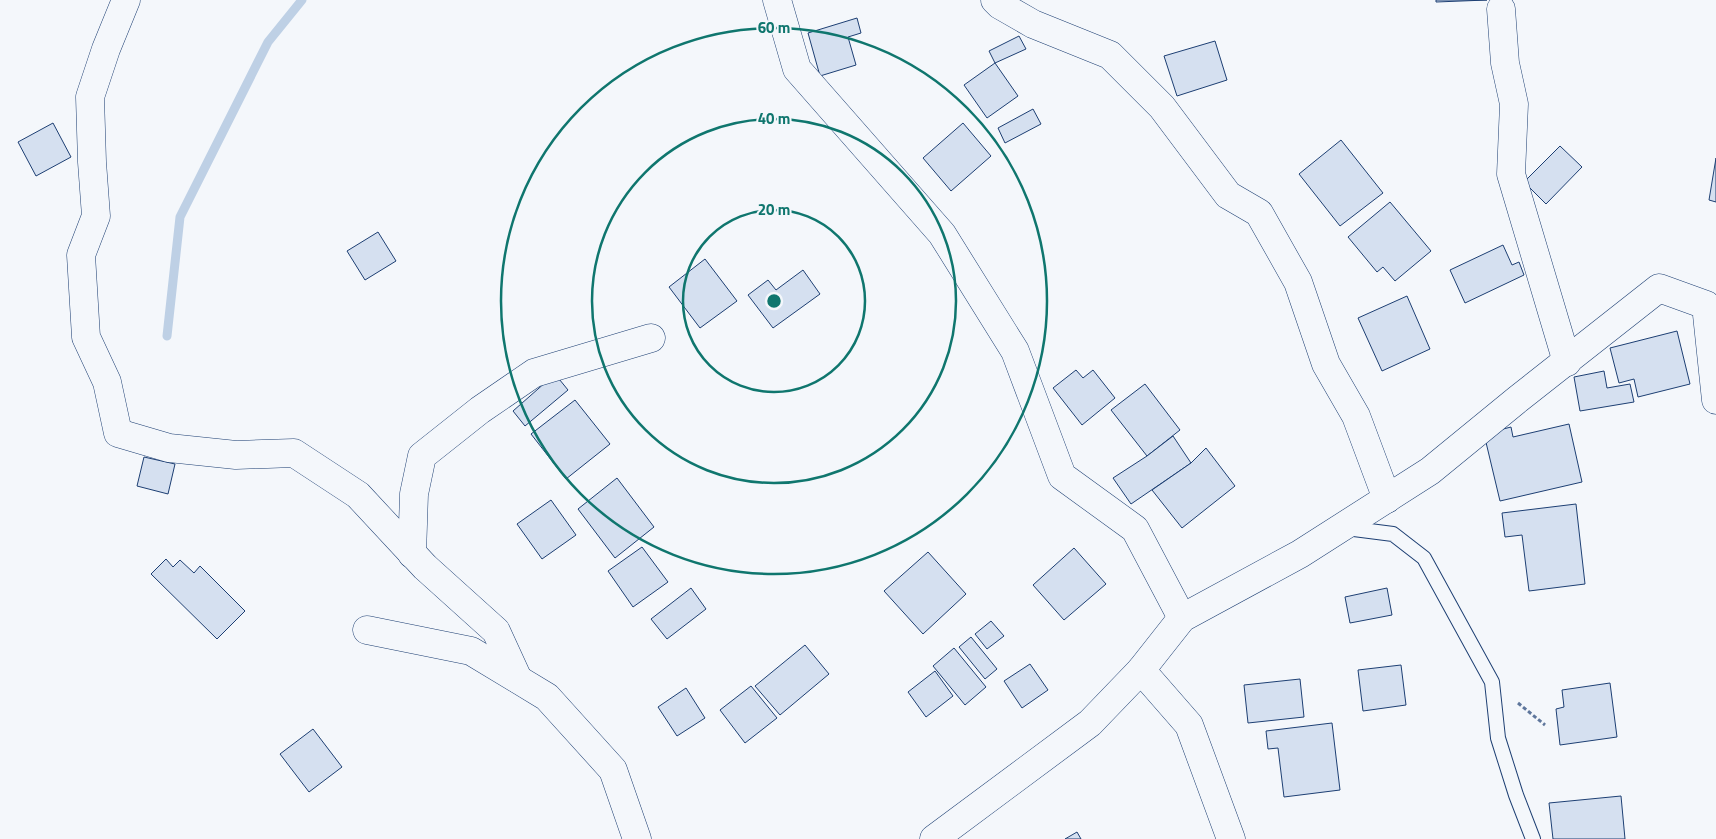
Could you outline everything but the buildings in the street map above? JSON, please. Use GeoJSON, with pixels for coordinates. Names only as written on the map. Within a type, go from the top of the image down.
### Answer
{"type":"FeatureCollection","features":[{"type":"Feature","properties":{"kind":"street"},"geometry":{"type":"LineString","coordinates":[[126,0],[106,49],[90,97],[96,216],[81,255],[86,337],[107,382],[118,433],[169,448],[236,455],[294,453],[358,495],[425,567],[496,631],[518,679]]}},
{"type":"Feature","properties":{"kind":"street"},"geometry":{"type":"LineString","coordinates":[[777,0],[797,69],[942,234],[1015,350],[1062,476],[1136,529],[1182,618]]}},
{"type":"Feature","properties":{"kind":"street"},"geometry":{"type":"LineString","coordinates":[[995,0],[1000,5],[1033,24],[1110,55],[1162,106],[1228,195],[1259,214],[1298,282],[1326,364],[1356,416],[1387,499]]}},
{"type":"Feature","properties":{"kind":"street"},"geometry":{"type":"LineString","coordinates":[[1502,9],[1505,63],[1514,104],[1511,174],[1567,362]]}},
{"type":"Feature","properties":{"kind":"street"},"geometry":{"type":"LineString","coordinates":[[934,839],[1090,724],[1141,670],[1182,618],[1300,554],[1430,471],[1659,288],[1706,305],[1716,400]]}},
{"type":"Feature","properties":{"kind":"street"},"geometry":{"type":"LineString","coordinates":[[412,554],[414,494],[422,456],[480,410],[534,373],[651,338]]}},
{"type":"Feature","properties":{"kind":"street"},"geometry":{"type":"LineString","coordinates":[[367,630],[472,652],[547,697],[613,770],[637,839]]}},
{"type":"Feature","properties":{"kind":"street"},"geometry":{"type":"LineString","coordinates":[[1141,670],[1189,726],[1231,839]]}},
{"type":"Feature","properties":{"kind":"lane"},"geometry":{"type":"LineString","coordinates":[[1342,528],[1393,534],[1424,558],[1492,682],[1498,738],[1516,795],[1533,839]]}},
{"type":"Feature","properties":{"kind":"waterway"},"geometry":{"type":"LineString","coordinates":[[167,336],[180,217],[268,42],[302,0]]}}]}
